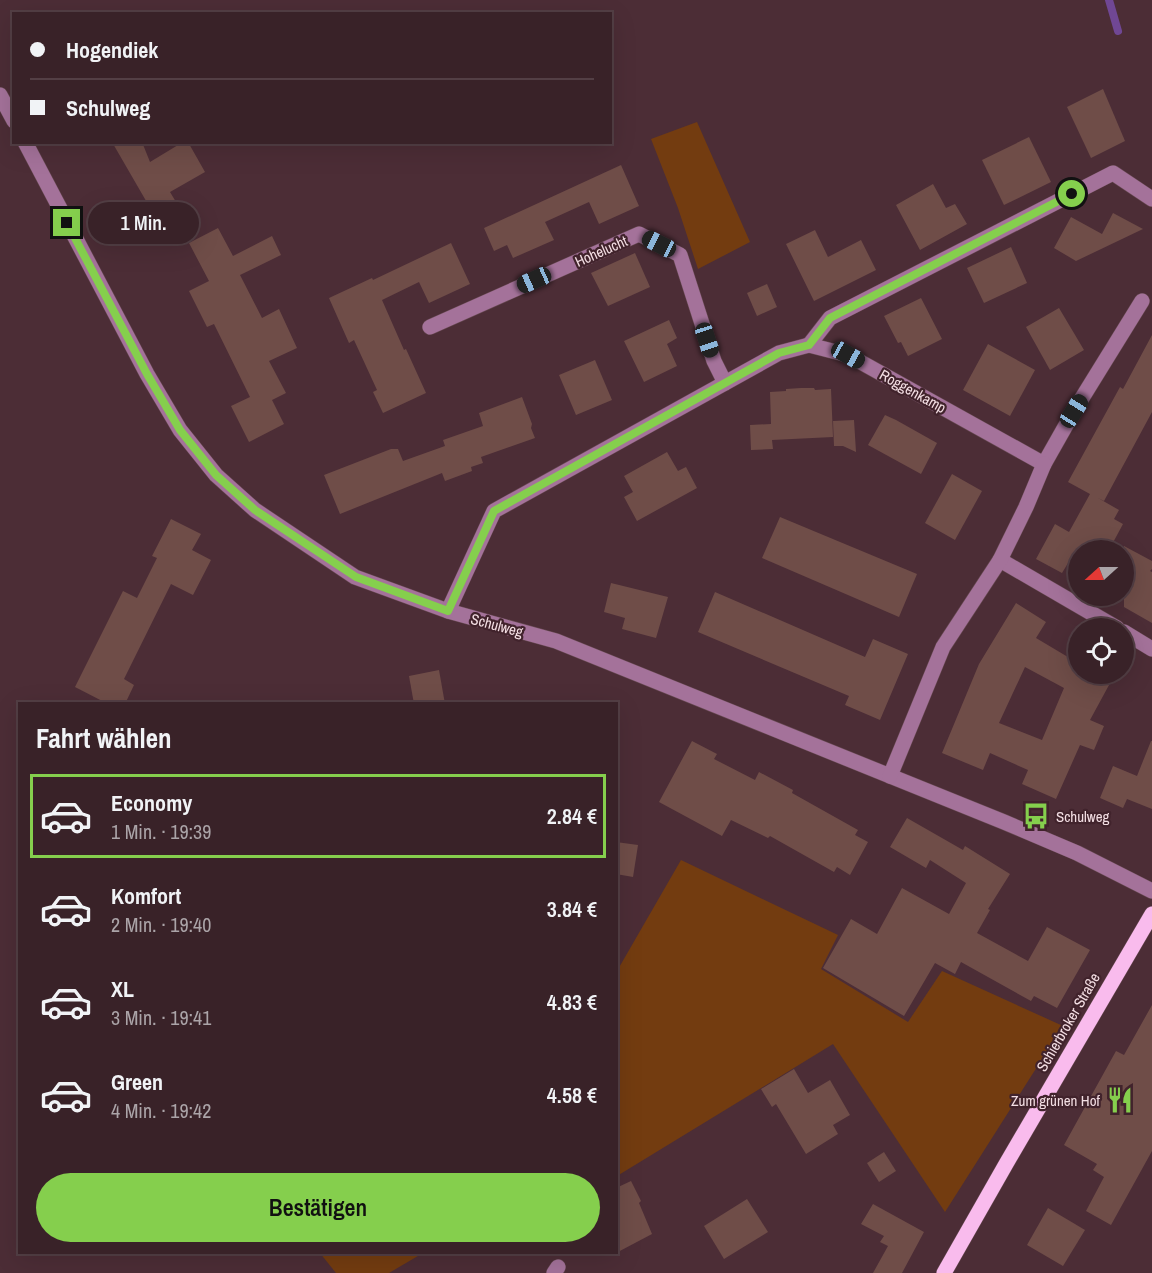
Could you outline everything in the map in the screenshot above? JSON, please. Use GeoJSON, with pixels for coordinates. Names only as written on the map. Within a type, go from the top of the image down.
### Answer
{"type":"FeatureCollection","features":[{"type":"Feature","properties":{"kind":"main road","name":"Schierbroker Straße"},"geometry":{"type":"LineString","coordinates":[[944,1273],[1152,915]]}},
{"type":"Feature","properties":{"kind":"street"},"geometry":{"type":"LineString","coordinates":[[0,95],[12,118]]}},
{"type":"Feature","properties":{"kind":"street","name":"Schulweg"},"geometry":{"type":"LineString","coordinates":[[26,144],[147,374],[180,430],[216,475],[255,510],[356,577],[448,611],[556,641],[1004,822],[1152,891]]}},
{"type":"Feature","properties":{"kind":"street"},"geometry":{"type":"LineString","coordinates":[[809,345],[830,318],[1113,173],[1152,199]]}},
{"type":"Feature","properties":{"kind":"street","name":"Hohelucht"},"geometry":{"type":"LineString","coordinates":[[430,327],[639,234],[680,255],[714,362],[725,383]]}},
{"type":"Feature","properties":{"kind":"street"},"geometry":{"type":"LineString","coordinates":[[890,776],[943,647],[1000,560],[1044,464],[1142,301]]}},
{"type":"Feature","properties":{"kind":"street","name":"Roggenkamp"},"geometry":{"type":"LineString","coordinates":[[448,611],[494,511],[779,353],[809,345],[848,355],[1044,464]]}},
{"type":"Feature","properties":{"kind":"street"},"geometry":{"type":"LineString","coordinates":[[1000,560],[1101,618]]}},
{"type":"Feature","properties":{"kind":"street"},"geometry":{"type":"LineString","coordinates":[[1134,638],[1152,649]]}},
{"type":"Feature","properties":{"kind":"shaded area"},"geometry":{"type":"Polygon","coordinates":[[[697,122],[750,242],[698,269],[678,208],[651,139],[697,122]]]}},
{"type":"Feature","properties":{"kind":"shaded area"},"geometry":{"type":"Polygon","coordinates":[[[681,860],[838,935],[821,969],[908,1022],[942,971],[1063,1026],[945,1212],[833,1044],[618,1175],[618,969],[681,860]]]}},
{"type":"Feature","properties":{"kind":"shaded area"},"geometry":{"type":"Polygon","coordinates":[[[321,1254],[421,1254],[389,1273],[336,1273],[321,1254]]]}},
{"type":"Feature","properties":{"kind":"building"},"geometry":{"type":"Polygon","coordinates":[[[1103,89],[1125,141],[1091,158],[1067,107],[1103,89]]]}},
{"type":"Feature","properties":{"kind":"building"},"geometry":{"type":"Polygon","coordinates":[[[1029,137],[1051,182],[1004,205],[982,160],[1029,137]]]}},
{"type":"Feature","properties":{"kind":"building"},"geometry":{"type":"Polygon","coordinates":[[[113,144],[143,144],[150,162],[180,144],[189,144],[205,172],[170,192],[188,222],[156,241],[139,212],[149,206],[113,144]]]}},
{"type":"Feature","properties":{"kind":"building"},"geometry":{"type":"Polygon","coordinates":[[[621,165],[639,206],[599,224],[589,202],[545,222],[554,240],[513,258],[507,245],[494,251],[484,228],[621,165]]]}},
{"type":"Feature","properties":{"kind":"building"},"geometry":{"type":"Polygon","coordinates":[[[933,184],[946,208],[955,204],[967,224],[920,250],[896,205],[933,184]]]}},
{"type":"Feature","properties":{"kind":"building"},"geometry":{"type":"Polygon","coordinates":[[[1113,213],[1143,229],[1076,261],[1054,248],[1071,217],[1102,234],[1113,213]]]}},
{"type":"Feature","properties":{"kind":"building"},"geometry":{"type":"Polygon","coordinates":[[[218,228],[233,256],[272,236],[281,255],[240,275],[262,318],[279,309],[297,348],[269,361],[286,393],[272,400],[284,424],[249,442],[231,406],[250,397],[214,324],[207,327],[189,291],[209,281],[189,243],[218,228]]]}},
{"type":"Feature","properties":{"kind":"building"},"geometry":{"type":"Polygon","coordinates":[[[815,230],[828,257],[861,240],[876,270],[814,301],[786,244],[815,230]]]}},
{"type":"Feature","properties":{"kind":"building"},"geometry":{"type":"Polygon","coordinates":[[[451,243],[470,284],[429,303],[419,282],[382,300],[426,393],[383,413],[373,392],[377,390],[354,340],[349,343],[329,298],[451,243]]]}},
{"type":"Feature","properties":{"kind":"building"},"geometry":{"type":"Polygon","coordinates":[[[1011,247],[1027,283],[984,303],[967,268],[1011,247]]]}},
{"type":"Feature","properties":{"kind":"building"},"geometry":{"type":"Polygon","coordinates":[[[635,253],[650,287],[608,306],[591,273],[635,253]]]}},
{"type":"Feature","properties":{"kind":"building"},"geometry":{"type":"Polygon","coordinates":[[[767,284],[777,307],[757,316],[747,293],[767,284]]]}},
{"type":"Feature","properties":{"kind":"building"},"geometry":{"type":"Polygon","coordinates":[[[921,298],[942,339],[908,356],[901,342],[898,343],[884,316],[921,298]]]}},
{"type":"Feature","properties":{"kind":"building"},"geometry":{"type":"Polygon","coordinates":[[[1059,308],[1084,350],[1050,370],[1026,327],[1059,308]]]}},
{"type":"Feature","properties":{"kind":"building"},"geometry":{"type":"Polygon","coordinates":[[[669,320],[677,338],[667,344],[677,366],[644,382],[624,341],[669,320]]]}},
{"type":"Feature","properties":{"kind":"building"},"geometry":{"type":"Polygon","coordinates":[[[1152,335],[1152,412],[1104,501],[1098,498],[1119,510],[1114,519],[1123,524],[1114,540],[1068,540],[1068,563],[1062,573],[1036,559],[1055,524],[1069,532],[1090,494],[1068,482],[1120,387],[1123,389],[1152,335]]]}},
{"type":"Feature","properties":{"kind":"building"},"geometry":{"type":"Polygon","coordinates":[[[988,344],[1035,370],[1010,416],[963,390],[988,344]]]}},
{"type":"Feature","properties":{"kind":"building"},"geometry":{"type":"Polygon","coordinates":[[[595,360],[612,400],[576,415],[559,375],[595,360]]]}},
{"type":"Feature","properties":{"kind":"building"},"geometry":{"type":"Polygon","coordinates":[[[801,388],[831,389],[833,437],[772,440],[773,449],[751,450],[750,425],[771,424],[770,392],[801,388]]]}},
{"type":"Feature","properties":{"kind":"building"},"geometry":{"type":"Polygon","coordinates":[[[522,397],[535,438],[481,457],[483,463],[471,467],[472,471],[445,481],[442,473],[340,514],[324,475],[391,449],[398,449],[403,461],[445,446],[443,440],[483,426],[479,413],[522,397]]]}},
{"type":"Feature","properties":{"kind":"building"},"geometry":{"type":"Polygon","coordinates":[[[885,415],[937,443],[921,474],[868,445],[885,415]]]}},
{"type":"Feature","properties":{"kind":"building"},"geometry":{"type":"Polygon","coordinates":[[[854,420],[856,452],[843,446],[834,446],[833,421],[854,420]]]}},
{"type":"Feature","properties":{"kind":"building"},"geometry":{"type":"Polygon","coordinates":[[[667,452],[678,471],[686,467],[697,488],[637,521],[624,497],[633,492],[624,476],[667,452]]]}},
{"type":"Feature","properties":{"kind":"building"},"geometry":{"type":"Polygon","coordinates":[[[952,474],[982,491],[955,540],[925,523],[952,474]]]}},
{"type":"Feature","properties":{"kind":"building"},"geometry":{"type":"Polygon","coordinates":[[[780,517],[917,574],[899,617],[762,558],[780,517]]]}},
{"type":"Feature","properties":{"kind":"building"},"geometry":{"type":"Polygon","coordinates":[[[171,519],[201,534],[192,550],[211,560],[193,595],[171,584],[124,679],[134,685],[126,702],[104,702],[75,687],[123,591],[137,598],[157,558],[152,556],[171,519]]]}},
{"type":"Feature","properties":{"kind":"building"},"geometry":{"type":"Polygon","coordinates":[[[1134,551],[1152,561],[1150,571],[1152,572],[1152,623],[1124,607],[1134,606],[1134,551]]]}},
{"type":"Feature","properties":{"kind":"building"},"geometry":{"type":"Polygon","coordinates":[[[611,583],[668,597],[656,638],[622,629],[625,618],[604,612],[611,583]]]}},
{"type":"Feature","properties":{"kind":"building"},"geometry":{"type":"Polygon","coordinates":[[[715,592],[865,657],[873,639],[908,654],[880,720],[845,705],[849,696],[698,632],[715,592]]]}},
{"type":"Feature","properties":{"kind":"building"},"geometry":{"type":"Polygon","coordinates":[[[1016,603],[1046,622],[1036,638],[1068,657],[1068,684],[1110,684],[1090,720],[1104,726],[1094,750],[1080,745],[1056,799],[1022,784],[1028,770],[990,753],[983,770],[942,753],[979,664],[1016,603]],[[1025,667],[999,723],[1042,740],[1064,688],[1025,667]]]}},
{"type":"Feature","properties":{"kind":"building"},"geometry":{"type":"Polygon","coordinates":[[[439,670],[445,702],[414,702],[409,676],[439,670]]]}},
{"type":"Feature","properties":{"kind":"building"},"geometry":{"type":"Polygon","coordinates":[[[692,741],[717,754],[714,759],[755,780],[759,772],[858,830],[855,835],[868,842],[850,875],[837,867],[834,872],[770,836],[768,838],[731,820],[722,836],[659,802],[692,741]]]}},
{"type":"Feature","properties":{"kind":"building"},"geometry":{"type":"Polygon","coordinates":[[[1151,741],[1152,809],[1127,799],[1123,808],[1100,798],[1113,766],[1137,776],[1151,741]]]}},
{"type":"Feature","properties":{"kind":"building"},"geometry":{"type":"Polygon","coordinates":[[[907,818],[963,850],[965,846],[1010,874],[988,909],[990,910],[977,933],[1028,961],[1047,927],[1090,950],[1057,1008],[1034,996],[1031,1001],[961,962],[955,974],[935,963],[904,1016],[823,968],[851,919],[877,934],[902,888],[949,914],[966,883],[930,860],[926,868],[890,847],[907,818]]]}},
{"type":"Feature","properties":{"kind":"building"},"geometry":{"type":"Polygon","coordinates":[[[618,842],[638,845],[633,877],[618,874],[618,842]]]}},
{"type":"Feature","properties":{"kind":"building","name":"Zum grünen Hof"},"geometry":{"type":"Polygon","coordinates":[[[1152,1005],[1152,1151],[1111,1225],[1086,1211],[1104,1177],[1093,1170],[1097,1164],[1064,1145],[1116,1051],[1124,1055],[1152,1005]]]}},
{"type":"Feature","properties":{"kind":"building"},"geometry":{"type":"Polygon","coordinates":[[[794,1069],[808,1093],[830,1080],[850,1115],[833,1125],[838,1134],[806,1154],[776,1104],[772,1107],[761,1089],[794,1069]]]}},
{"type":"Feature","properties":{"kind":"building"},"geometry":{"type":"Polygon","coordinates":[[[884,1152],[896,1171],[879,1182],[867,1163],[884,1152]]]}},
{"type":"Feature","properties":{"kind":"building"},"geometry":{"type":"Polygon","coordinates":[[[631,1181],[641,1201],[639,1203],[652,1234],[618,1252],[618,1187],[631,1181]]]}},
{"type":"Feature","properties":{"kind":"building"},"geometry":{"type":"Polygon","coordinates":[[[747,1199],[768,1232],[724,1259],[704,1226],[747,1199]]]}},
{"type":"Feature","properties":{"kind":"building"},"geometry":{"type":"Polygon","coordinates":[[[873,1204],[924,1232],[902,1273],[873,1273],[888,1246],[880,1242],[884,1236],[861,1224],[873,1204]]]}},
{"type":"Feature","properties":{"kind":"building"},"geometry":{"type":"Polygon","coordinates":[[[1048,1208],[1085,1230],[1063,1266],[1027,1245],[1048,1208]]]}},
{"type":"Feature","properties":{"kind":"waterway"},"geometry":{"type":"LineString","coordinates":[[1109,0],[1118,31]]}},
{"type":"Feature","properties":{"kind":"place","name":"Schulweg"},"geometry":{"type":"Point","coordinates":[1036,816]}},
{"type":"Feature","properties":{"kind":"place","name":"Zum grünen Hof"},"geometry":{"type":"Point","coordinates":[1120,1100]}},
{"type":"Feature","properties":{"kind":"route"},"geometry":{"type":"LineString","coordinates":[[67,223],[147,374],[180,430],[216,475],[255,510],[356,577],[448,611],[494,511],[779,353],[809,345],[830,318],[1072,194]]}}]}
